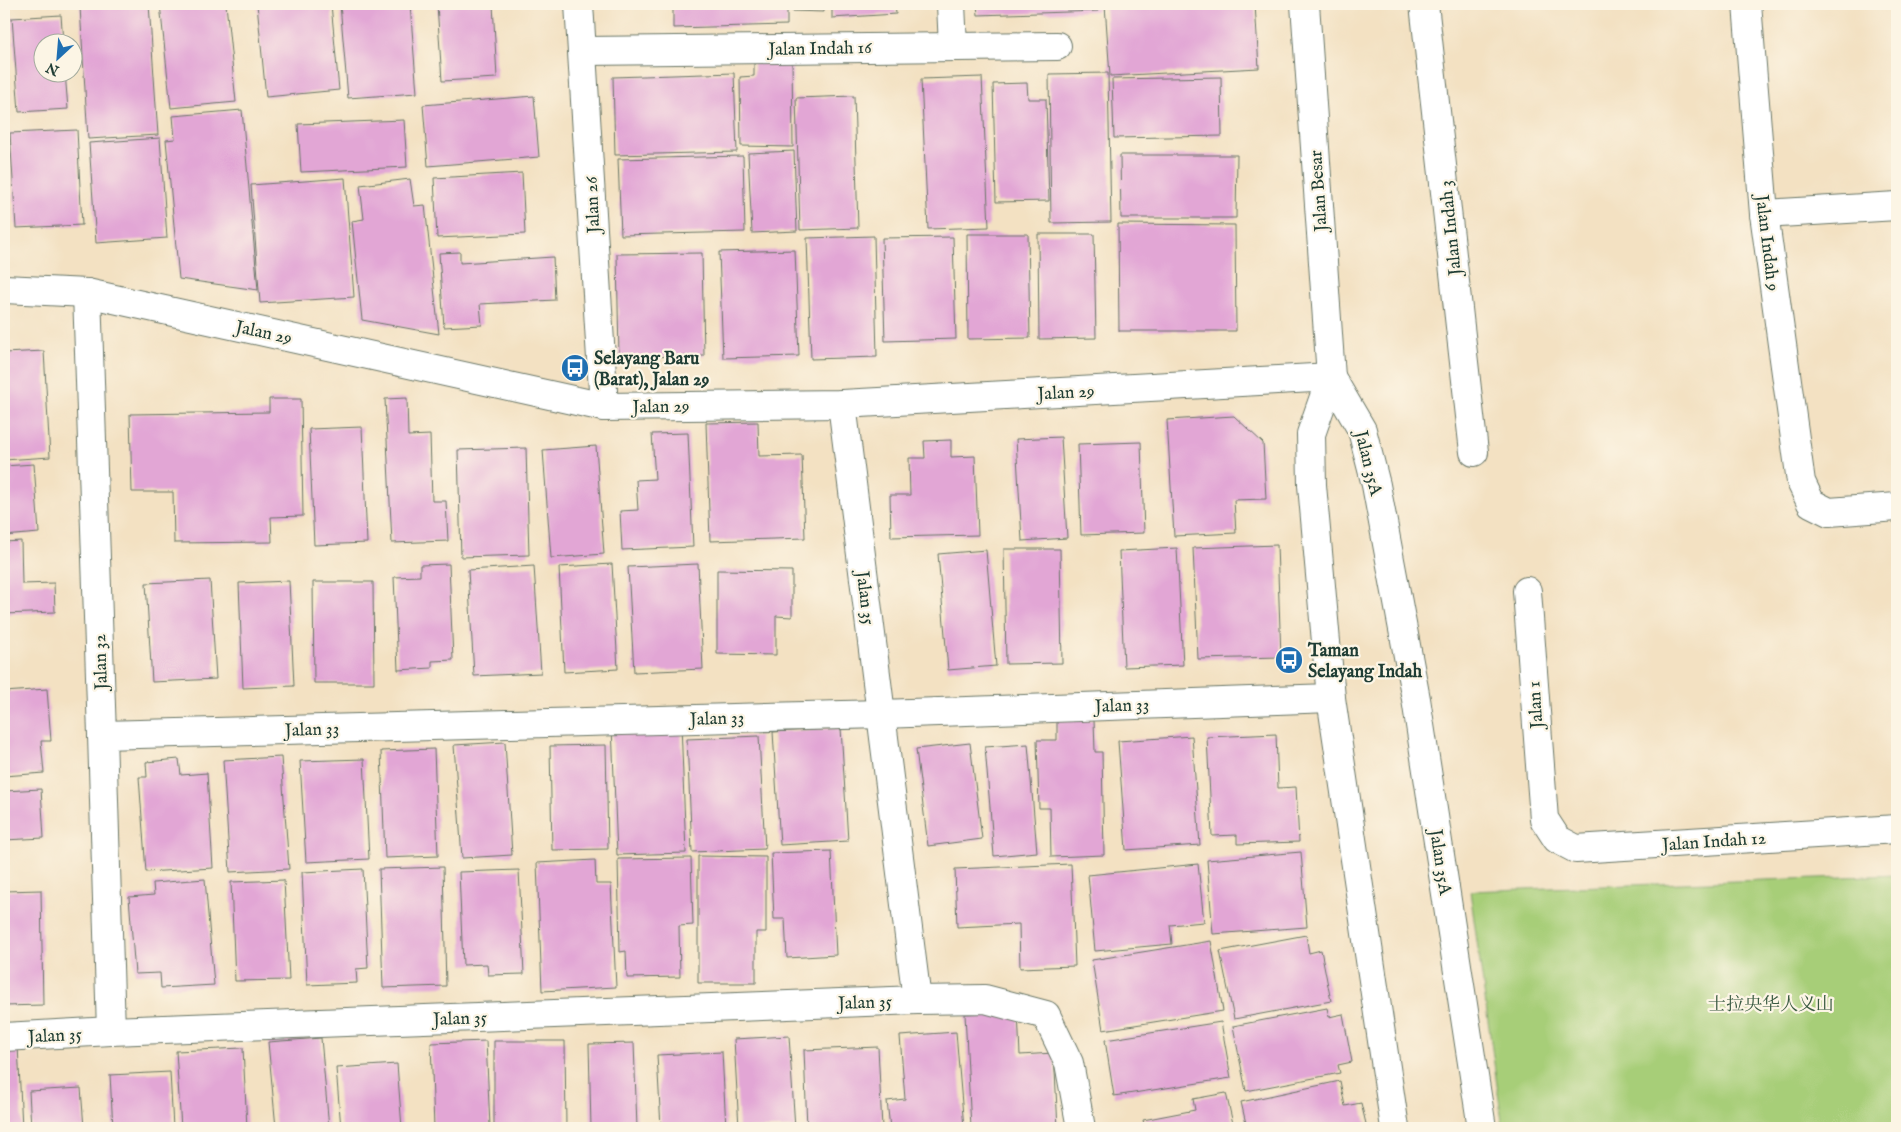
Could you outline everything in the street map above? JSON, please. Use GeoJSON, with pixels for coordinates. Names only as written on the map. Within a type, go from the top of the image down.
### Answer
{"type":"FeatureCollection","features":[{"type":"Feature","properties":{"kind":"street","name":"Jalan 26"},"geometry":{"type":"LineString","coordinates":[[579,4],[604,407]]}},
{"type":"Feature","properties":{"kind":"street"},"geometry":{"type":"LineString","coordinates":[[951,4],[953,47]]}},
{"type":"Feature","properties":{"kind":"street","name":"Jalan Besar"},"geometry":{"type":"LineString","coordinates":[[1305,4],[1331,377]]}},
{"type":"Feature","properties":{"kind":"street","name":"Jalan Indah 3"},"geometry":{"type":"LineString","coordinates":[[1424,4],[1474,452]]}},
{"type":"Feature","properties":{"kind":"street","name":"Jalan Indah 9"},"geometry":{"type":"LineString","coordinates":[[1747,4],[1764,214],[1800,482],[1811,503],[1829,512],[1897,507]]}},
{"type":"Feature","properties":{"kind":"street","name":"Jalan Indah 16"},"geometry":{"type":"LineString","coordinates":[[583,51],[1057,46]]}},
{"type":"Feature","properties":{"kind":"street"},"geometry":{"type":"LineString","coordinates":[[1764,214],[1897,206]]}},
{"type":"Feature","properties":{"kind":"street","name":"Jalan 29"},"geometry":{"type":"LineString","coordinates":[[4,289],[86,293],[604,407],[842,404],[1331,377]]}},
{"type":"Feature","properties":{"kind":"street","name":"Jalan 32"},"geometry":{"type":"LineString","coordinates":[[86,293],[111,1031]]}},
{"type":"Feature","properties":{"kind":"street"},"geometry":{"type":"LineString","coordinates":[[1331,377],[1311,434],[1312,485],[1331,698],[1395,1128]]}},
{"type":"Feature","properties":{"kind":"street","name":"Jalan 35A"},"geometry":{"type":"LineString","coordinates":[[1331,377],[1362,430],[1376,485],[1416,700],[1482,1128]]}},
{"type":"Feature","properties":{"kind":"street","name":"Jalan 35"},"geometry":{"type":"LineString","coordinates":[[842,404],[917,1000]]}},
{"type":"Feature","properties":{"kind":"street","name":"Jalan 1"},"geometry":{"type":"LineString","coordinates":[[1527,592],[1544,819]]}},
{"type":"Feature","properties":{"kind":"street","name":"Jalan 33"},"geometry":{"type":"LineString","coordinates":[[102,735],[881,714],[1331,698]]}},
{"type":"Feature","properties":{"kind":"street","name":"Jalan Indah 12"},"geometry":{"type":"LineString","coordinates":[[1544,819],[1557,839],[1576,849],[1897,829]]}},
{"type":"Feature","properties":{"kind":"street","name":"Jalan 35"},"geometry":{"type":"LineString","coordinates":[[4,1038],[111,1031],[985,999],[1046,1015],[1069,1063],[1081,1128]]}},
{"type":"Feature","properties":{"kind":"green space","name":"士拉央华人义山"},"geometry":{"type":"Polygon","coordinates":[[[1897,875],[1897,1128],[1503,1128],[1470,891],[1897,875]]]}},
{"type":"Feature","properties":{"kind":"building"},"geometry":{"type":"Polygon","coordinates":[[[149,4],[158,135],[88,139],[80,7],[149,4]]]}},
{"type":"Feature","properties":{"kind":"building"},"geometry":{"type":"Polygon","coordinates":[[[160,4],[226,4],[236,102],[171,108],[160,4]]]}},
{"type":"Feature","properties":{"kind":"building"},"geometry":{"type":"Polygon","coordinates":[[[257,4],[331,4],[339,90],[266,97],[257,4]]]}},
{"type":"Feature","properties":{"kind":"building"},"geometry":{"type":"Polygon","coordinates":[[[340,4],[410,4],[417,93],[348,98],[340,4]]]}},
{"type":"Feature","properties":{"kind":"building"},"geometry":{"type":"Polygon","coordinates":[[[437,4],[493,4],[497,78],[442,81],[437,4]]]}},
{"type":"Feature","properties":{"kind":"building"},"geometry":{"type":"Polygon","coordinates":[[[673,4],[787,4],[787,25],[673,28],[673,4]]]}},
{"type":"Feature","properties":{"kind":"building"},"geometry":{"type":"Polygon","coordinates":[[[792,4],[824,4],[824,12],[792,11],[792,4]]]}},
{"type":"Feature","properties":{"kind":"building"},"geometry":{"type":"Polygon","coordinates":[[[832,4],[895,4],[896,14],[832,18],[832,4]]]}},
{"type":"Feature","properties":{"kind":"building"},"geometry":{"type":"Polygon","coordinates":[[[977,4],[1098,4],[1098,11],[978,15],[977,4]]]}},
{"type":"Feature","properties":{"kind":"building"},"geometry":{"type":"Polygon","coordinates":[[[1255,4],[1259,68],[1110,76],[1105,5],[1255,4]]]}},
{"type":"Feature","properties":{"kind":"building"},"geometry":{"type":"Polygon","coordinates":[[[61,15],[62,32],[32,32],[32,82],[66,82],[68,109],[19,112],[12,18],[61,15]]]}},
{"type":"Feature","properties":{"kind":"building"},"geometry":{"type":"Polygon","coordinates":[[[754,57],[792,57],[793,147],[741,146],[740,77],[754,76],[754,57]]]}},
{"type":"Feature","properties":{"kind":"building"},"geometry":{"type":"Polygon","coordinates":[[[734,73],[737,152],[615,155],[613,77],[734,73]]]}},
{"type":"Feature","properties":{"kind":"building"},"geometry":{"type":"Polygon","coordinates":[[[1108,73],[1111,222],[1051,223],[1049,74],[1108,73]]]}},
{"type":"Feature","properties":{"kind":"building"},"geometry":{"type":"Polygon","coordinates":[[[982,77],[989,227],[928,229],[921,79],[982,77]]]}},
{"type":"Feature","properties":{"kind":"building"},"geometry":{"type":"Polygon","coordinates":[[[1221,77],[1222,136],[1114,138],[1112,79],[1221,77]]]}},
{"type":"Feature","properties":{"kind":"building"},"geometry":{"type":"Polygon","coordinates":[[[1027,83],[1028,99],[1046,99],[1049,201],[996,202],[993,84],[1027,83]]]}},
{"type":"Feature","properties":{"kind":"building"},"geometry":{"type":"Polygon","coordinates":[[[534,96],[539,157],[428,166],[423,105],[534,96]]]}},
{"type":"Feature","properties":{"kind":"building"},"geometry":{"type":"Polygon","coordinates":[[[854,96],[858,228],[800,230],[796,98],[854,96]]]}},
{"type":"Feature","properties":{"kind":"building"},"geometry":{"type":"Polygon","coordinates":[[[242,110],[258,290],[179,279],[166,140],[175,139],[173,116],[242,110]]]}},
{"type":"Feature","properties":{"kind":"building"},"geometry":{"type":"Polygon","coordinates":[[[404,120],[407,167],[301,172],[298,124],[404,120]]]}},
{"type":"Feature","properties":{"kind":"building"},"geometry":{"type":"Polygon","coordinates":[[[77,130],[82,225],[16,228],[10,133],[77,130]]]}},
{"type":"Feature","properties":{"kind":"building"},"geometry":{"type":"Polygon","coordinates":[[[160,138],[167,238],[96,243],[89,143],[160,138]]]}},
{"type":"Feature","properties":{"kind":"building"},"geometry":{"type":"Polygon","coordinates":[[[794,151],[797,231],[752,233],[748,153],[794,151]]]}},
{"type":"Feature","properties":{"kind":"building"},"geometry":{"type":"Polygon","coordinates":[[[1120,155],[1237,155],[1236,218],[1121,218],[1120,155]]]}},
{"type":"Feature","properties":{"kind":"building"},"geometry":{"type":"Polygon","coordinates":[[[743,156],[745,232],[621,235],[618,159],[743,156]]]}},
{"type":"Feature","properties":{"kind":"building"},"geometry":{"type":"Polygon","coordinates":[[[522,173],[525,234],[437,238],[434,178],[522,173]]]}},
{"type":"Feature","properties":{"kind":"building"},"geometry":{"type":"Polygon","coordinates":[[[345,178],[354,297],[260,303],[251,185],[345,178]]]}},
{"type":"Feature","properties":{"kind":"building"},"geometry":{"type":"Polygon","coordinates":[[[410,179],[414,206],[425,205],[439,334],[362,320],[352,221],[364,219],[360,185],[410,179]]]}},
{"type":"Feature","properties":{"kind":"building"},"geometry":{"type":"Polygon","coordinates":[[[5,224],[7,253],[4,253],[5,224]]]}},
{"type":"Feature","properties":{"kind":"building"},"geometry":{"type":"Polygon","coordinates":[[[1118,224],[1235,225],[1236,331],[1119,331],[1118,224]]]}},
{"type":"Feature","properties":{"kind":"building"},"geometry":{"type":"Polygon","coordinates":[[[967,234],[1028,234],[1030,338],[968,339],[967,234]]]}},
{"type":"Feature","properties":{"kind":"building"},"geometry":{"type":"Polygon","coordinates":[[[1038,234],[1094,234],[1096,338],[1039,339],[1038,234]]]}},
{"type":"Feature","properties":{"kind":"building"},"geometry":{"type":"Polygon","coordinates":[[[874,236],[877,357],[811,359],[807,238],[874,236]]]}},
{"type":"Feature","properties":{"kind":"building"},"geometry":{"type":"Polygon","coordinates":[[[953,237],[956,339],[885,341],[882,238],[953,237]]]}},
{"type":"Feature","properties":{"kind":"building"},"geometry":{"type":"Polygon","coordinates":[[[795,250],[799,356],[723,358],[719,252],[795,250]]]}},
{"type":"Feature","properties":{"kind":"building"},"geometry":{"type":"Polygon","coordinates":[[[460,252],[460,263],[553,257],[555,300],[480,304],[482,325],[444,327],[439,253],[460,252]]]}},
{"type":"Feature","properties":{"kind":"building"},"geometry":{"type":"Polygon","coordinates":[[[702,253],[704,356],[619,357],[617,254],[702,253]]]}},
{"type":"Feature","properties":{"kind":"building"},"geometry":{"type":"Polygon","coordinates":[[[44,351],[50,457],[4,460],[4,353],[44,351]]]}},
{"type":"Feature","properties":{"kind":"building"},"geometry":{"type":"Polygon","coordinates":[[[407,398],[408,436],[430,435],[432,501],[446,501],[448,541],[392,543],[385,399],[407,398]]]}},
{"type":"Feature","properties":{"kind":"building"},"geometry":{"type":"Polygon","coordinates":[[[269,399],[301,399],[303,516],[271,517],[272,542],[174,543],[173,492],[132,492],[130,414],[269,412],[269,399]]]}},
{"type":"Feature","properties":{"kind":"building"},"geometry":{"type":"Polygon","coordinates":[[[1234,416],[1263,443],[1266,499],[1234,500],[1236,533],[1174,536],[1167,420],[1234,416]]]}},
{"type":"Feature","properties":{"kind":"building"},"geometry":{"type":"Polygon","coordinates":[[[758,422],[759,456],[802,455],[805,538],[710,541],[706,423],[758,422]]]}},
{"type":"Feature","properties":{"kind":"building"},"geometry":{"type":"Polygon","coordinates":[[[362,427],[367,543],[314,545],[309,429],[362,427]]]}},
{"type":"Feature","properties":{"kind":"building"},"geometry":{"type":"Polygon","coordinates":[[[688,433],[693,547],[622,550],[620,511],[638,510],[636,480],[655,479],[652,434],[688,433]]]}},
{"type":"Feature","properties":{"kind":"building"},"geometry":{"type":"Polygon","coordinates":[[[1061,437],[1067,538],[1022,541],[1016,439],[1061,437]]]}},
{"type":"Feature","properties":{"kind":"building"},"geometry":{"type":"Polygon","coordinates":[[[951,440],[951,457],[975,456],[978,535],[891,537],[890,495],[910,495],[909,458],[925,458],[924,441],[951,440]]]}},
{"type":"Feature","properties":{"kind":"building"},"geometry":{"type":"Polygon","coordinates":[[[1141,442],[1144,533],[1081,535],[1078,444],[1141,442]]]}},
{"type":"Feature","properties":{"kind":"building"},"geometry":{"type":"Polygon","coordinates":[[[596,446],[604,554],[551,558],[543,450],[596,446]]]}},
{"type":"Feature","properties":{"kind":"building"},"geometry":{"type":"Polygon","coordinates":[[[526,448],[529,555],[461,557],[458,450],[526,448]]]}},
{"type":"Feature","properties":{"kind":"building"},"geometry":{"type":"Polygon","coordinates":[[[34,464],[39,533],[4,536],[4,466],[34,464]]]}},
{"type":"Feature","properties":{"kind":"building"},"geometry":{"type":"Polygon","coordinates":[[[21,541],[22,584],[54,583],[55,612],[4,614],[4,542],[21,541]]]}},
{"type":"Feature","properties":{"kind":"building"},"geometry":{"type":"Polygon","coordinates":[[[1277,545],[1281,657],[1198,659],[1193,548],[1277,545]]]}},
{"type":"Feature","properties":{"kind":"building"},"geometry":{"type":"Polygon","coordinates":[[[1177,548],[1183,665],[1124,667],[1119,551],[1177,548]]]}},
{"type":"Feature","properties":{"kind":"building"},"geometry":{"type":"Polygon","coordinates":[[[1004,549],[1060,549],[1062,663],[1006,664],[1004,549]]]}},
{"type":"Feature","properties":{"kind":"building"},"geometry":{"type":"Polygon","coordinates":[[[986,550],[996,666],[948,670],[938,554],[986,550]]]}},
{"type":"Feature","properties":{"kind":"building"},"geometry":{"type":"Polygon","coordinates":[[[449,564],[453,660],[432,661],[432,668],[398,670],[394,577],[420,576],[420,565],[449,564]]]}},
{"type":"Feature","properties":{"kind":"building"},"geometry":{"type":"Polygon","coordinates":[[[612,564],[618,669],[564,672],[559,567],[612,564]]]}},
{"type":"Feature","properties":{"kind":"building"},"geometry":{"type":"Polygon","coordinates":[[[698,564],[703,669],[634,672],[628,567],[698,564]]]}},
{"type":"Feature","properties":{"kind":"building"},"geometry":{"type":"Polygon","coordinates":[[[534,566],[541,673],[474,676],[468,570],[534,566]]]}},
{"type":"Feature","properties":{"kind":"building"},"geometry":{"type":"Polygon","coordinates":[[[717,570],[792,571],[792,617],[776,616],[776,655],[717,654],[717,570]]]}},
{"type":"Feature","properties":{"kind":"building"},"geometry":{"type":"Polygon","coordinates":[[[210,580],[216,679],[152,682],[146,583],[210,580]]]}},
{"type":"Feature","properties":{"kind":"building"},"geometry":{"type":"Polygon","coordinates":[[[289,581],[294,686],[243,688],[239,583],[289,581]]]}},
{"type":"Feature","properties":{"kind":"building"},"geometry":{"type":"Polygon","coordinates":[[[313,582],[373,582],[374,683],[314,683],[313,582]]]}},
{"type":"Feature","properties":{"kind":"building"},"geometry":{"type":"Polygon","coordinates":[[[47,689],[51,741],[41,741],[44,773],[4,776],[4,692],[47,689]]]}},
{"type":"Feature","properties":{"kind":"building"},"geometry":{"type":"Polygon","coordinates":[[[1057,720],[1094,720],[1095,752],[1102,752],[1104,855],[1051,857],[1050,808],[1039,808],[1037,740],[1057,740],[1057,720]]]}},
{"type":"Feature","properties":{"kind":"building"},"geometry":{"type":"Polygon","coordinates":[[[681,724],[686,853],[617,855],[612,726],[681,724]]]}},
{"type":"Feature","properties":{"kind":"building"},"geometry":{"type":"Polygon","coordinates":[[[841,728],[848,841],[780,845],[773,732],[841,728]]]}},
{"type":"Feature","properties":{"kind":"building"},"geometry":{"type":"Polygon","coordinates":[[[1276,734],[1278,788],[1296,787],[1299,842],[1237,844],[1237,835],[1212,836],[1207,737],[1276,734]]]}},
{"type":"Feature","properties":{"kind":"building"},"geometry":{"type":"Polygon","coordinates":[[[759,736],[765,849],[692,852],[687,739],[759,736]]]}},
{"type":"Feature","properties":{"kind":"building"},"geometry":{"type":"Polygon","coordinates":[[[1192,736],[1200,845],[1126,850],[1118,741],[1192,736]]]}},
{"type":"Feature","properties":{"kind":"building"},"geometry":{"type":"Polygon","coordinates":[[[505,742],[512,855],[462,858],[454,745],[505,742]]]}},
{"type":"Feature","properties":{"kind":"building"},"geometry":{"type":"Polygon","coordinates":[[[970,743],[982,839],[928,846],[916,749],[970,743]]]}},
{"type":"Feature","properties":{"kind":"building"},"geometry":{"type":"Polygon","coordinates":[[[1028,744],[1037,852],[994,856],[985,747],[1028,744]]]}},
{"type":"Feature","properties":{"kind":"building"},"geometry":{"type":"Polygon","coordinates":[[[606,745],[608,849],[552,850],[550,746],[606,745]]]}},
{"type":"Feature","properties":{"kind":"building"},"geometry":{"type":"Polygon","coordinates":[[[434,749],[438,856],[385,858],[381,751],[434,749]]]}},
{"type":"Feature","properties":{"kind":"building"},"geometry":{"type":"Polygon","coordinates":[[[281,757],[289,869],[230,872],[223,760],[281,757]]]}},
{"type":"Feature","properties":{"kind":"building"},"geometry":{"type":"Polygon","coordinates":[[[179,759],[181,775],[207,773],[213,868],[146,872],[139,777],[147,777],[146,762],[179,759]]]}},
{"type":"Feature","properties":{"kind":"building"},"geometry":{"type":"Polygon","coordinates":[[[364,759],[369,859],[306,862],[300,761],[364,759]]]}},
{"type":"Feature","properties":{"kind":"building"},"geometry":{"type":"Polygon","coordinates":[[[41,789],[44,838],[4,840],[4,791],[41,789]]]}},
{"type":"Feature","properties":{"kind":"building"},"geometry":{"type":"Polygon","coordinates":[[[831,851],[836,955],[787,958],[785,919],[774,919],[771,853],[831,851]]]}},
{"type":"Feature","properties":{"kind":"building"},"geometry":{"type":"Polygon","coordinates":[[[1301,852],[1307,927],[1213,934],[1207,860],[1301,852]]]}},
{"type":"Feature","properties":{"kind":"building"},"geometry":{"type":"Polygon","coordinates":[[[698,856],[766,857],[766,932],[756,932],[756,983],[698,983],[698,856]]]}},
{"type":"Feature","properties":{"kind":"building"},"geometry":{"type":"Polygon","coordinates":[[[691,858],[693,925],[679,926],[680,977],[627,978],[626,951],[620,952],[618,859],[691,858]]]}},
{"type":"Feature","properties":{"kind":"building"},"geometry":{"type":"Polygon","coordinates":[[[595,860],[596,884],[611,884],[616,987],[542,991],[537,863],[595,860]]]}},
{"type":"Feature","properties":{"kind":"building"},"geometry":{"type":"Polygon","coordinates":[[[1071,864],[1075,966],[1020,968],[1019,924],[957,927],[955,869],[1071,864]]]}},
{"type":"Feature","properties":{"kind":"building"},"geometry":{"type":"Polygon","coordinates":[[[1198,864],[1204,922],[1170,925],[1172,944],[1095,951],[1088,875],[1198,864]]]}},
{"type":"Feature","properties":{"kind":"building"},"geometry":{"type":"Polygon","coordinates":[[[443,867],[446,986],[383,988],[379,869],[443,867]]]}},
{"type":"Feature","properties":{"kind":"building"},"geometry":{"type":"Polygon","coordinates":[[[363,869],[368,968],[356,969],[357,983],[307,985],[302,872],[363,869]]]}},
{"type":"Feature","properties":{"kind":"building"},"geometry":{"type":"Polygon","coordinates":[[[519,870],[524,974],[488,975],[487,964],[463,965],[459,872],[519,870]]]}},
{"type":"Feature","properties":{"kind":"building"},"geometry":{"type":"Polygon","coordinates":[[[205,879],[214,985],[161,988],[160,973],[135,974],[129,897],[154,895],[153,883],[205,879]]]}},
{"type":"Feature","properties":{"kind":"building"},"geometry":{"type":"Polygon","coordinates":[[[284,880],[289,980],[235,981],[231,882],[284,880]]]}},
{"type":"Feature","properties":{"kind":"building"},"geometry":{"type":"Polygon","coordinates":[[[41,890],[43,1005],[4,1006],[4,891],[41,890]]]}},
{"type":"Feature","properties":{"kind":"building"},"geometry":{"type":"Polygon","coordinates":[[[1306,935],[1309,953],[1321,950],[1331,1001],[1234,1019],[1220,951],[1306,935]]]}},
{"type":"Feature","properties":{"kind":"building"},"geometry":{"type":"Polygon","coordinates":[[[1211,941],[1223,1011],[1103,1030],[1092,960],[1211,941]]]}},
{"type":"Feature","properties":{"kind":"building"},"geometry":{"type":"Polygon","coordinates":[[[1327,1008],[1329,1017],[1343,1014],[1352,1062],[1338,1065],[1340,1073],[1246,1091],[1233,1026],[1327,1008]]]}},
{"type":"Feature","properties":{"kind":"building"},"geometry":{"type":"Polygon","coordinates":[[[1018,1012],[1020,1055],[1054,1053],[1058,1128],[971,1128],[965,1014],[1018,1012]]]}},
{"type":"Feature","properties":{"kind":"building"},"geometry":{"type":"Polygon","coordinates":[[[1221,1022],[1231,1078],[1114,1096],[1105,1040],[1221,1022]]]}},
{"type":"Feature","properties":{"kind":"building"},"geometry":{"type":"Polygon","coordinates":[[[956,1032],[964,1128],[890,1128],[887,1101],[905,1099],[900,1036],[956,1032]]]}},
{"type":"Feature","properties":{"kind":"building"},"geometry":{"type":"Polygon","coordinates":[[[789,1036],[795,1128],[739,1128],[734,1039],[789,1036]]]}},
{"type":"Feature","properties":{"kind":"building"},"geometry":{"type":"Polygon","coordinates":[[[321,1038],[329,1128],[276,1128],[268,1042],[321,1038]]]}},
{"type":"Feature","properties":{"kind":"building"},"geometry":{"type":"Polygon","coordinates":[[[486,1041],[490,1126],[434,1128],[431,1043],[486,1041]]]}},
{"type":"Feature","properties":{"kind":"building"},"geometry":{"type":"Polygon","coordinates":[[[494,1041],[565,1041],[566,1128],[494,1128],[494,1041]]]}},
{"type":"Feature","properties":{"kind":"building"},"geometry":{"type":"Polygon","coordinates":[[[634,1043],[637,1128],[591,1128],[589,1044],[634,1043]]]}},
{"type":"Feature","properties":{"kind":"building"},"geometry":{"type":"Polygon","coordinates":[[[4,1045],[18,1045],[22,1128],[4,1128],[4,1045]]]}},
{"type":"Feature","properties":{"kind":"building"},"geometry":{"type":"Polygon","coordinates":[[[878,1047],[882,1128],[807,1128],[804,1050],[878,1047]]]}},
{"type":"Feature","properties":{"kind":"building"},"geometry":{"type":"Polygon","coordinates":[[[243,1048],[247,1128],[181,1128],[176,1051],[243,1048]]]}},
{"type":"Feature","properties":{"kind":"building"},"geometry":{"type":"Polygon","coordinates":[[[722,1052],[726,1128],[661,1128],[657,1055],[722,1052]]]}},
{"type":"Feature","properties":{"kind":"building"},"geometry":{"type":"Polygon","coordinates":[[[397,1064],[402,1128],[341,1128],[336,1068],[397,1064]]]}},
{"type":"Feature","properties":{"kind":"building"},"geometry":{"type":"Polygon","coordinates":[[[170,1072],[173,1128],[113,1128],[110,1075],[170,1072]]]}},
{"type":"Feature","properties":{"kind":"building"},"geometry":{"type":"Polygon","coordinates":[[[1340,1081],[1345,1106],[1361,1103],[1367,1128],[1247,1128],[1241,1102],[1340,1081]]]}},
{"type":"Feature","properties":{"kind":"building"},"geometry":{"type":"Polygon","coordinates":[[[81,1088],[84,1128],[31,1128],[29,1091],[81,1088]]]}},
{"type":"Feature","properties":{"kind":"building"},"geometry":{"type":"Polygon","coordinates":[[[1226,1093],[1234,1128],[1145,1128],[1143,1120],[1195,1110],[1193,1099],[1226,1093]]]}},
{"type":"Feature","properties":{"kind":"place","name":"Selayang Baru (Barat), Jalan 29"},"geometry":{"type":"Point","coordinates":[575,368]}},
{"type":"Feature","properties":{"kind":"place","name":"Taman Selayang Indah"},"geometry":{"type":"Point","coordinates":[1289,660]}}]}
